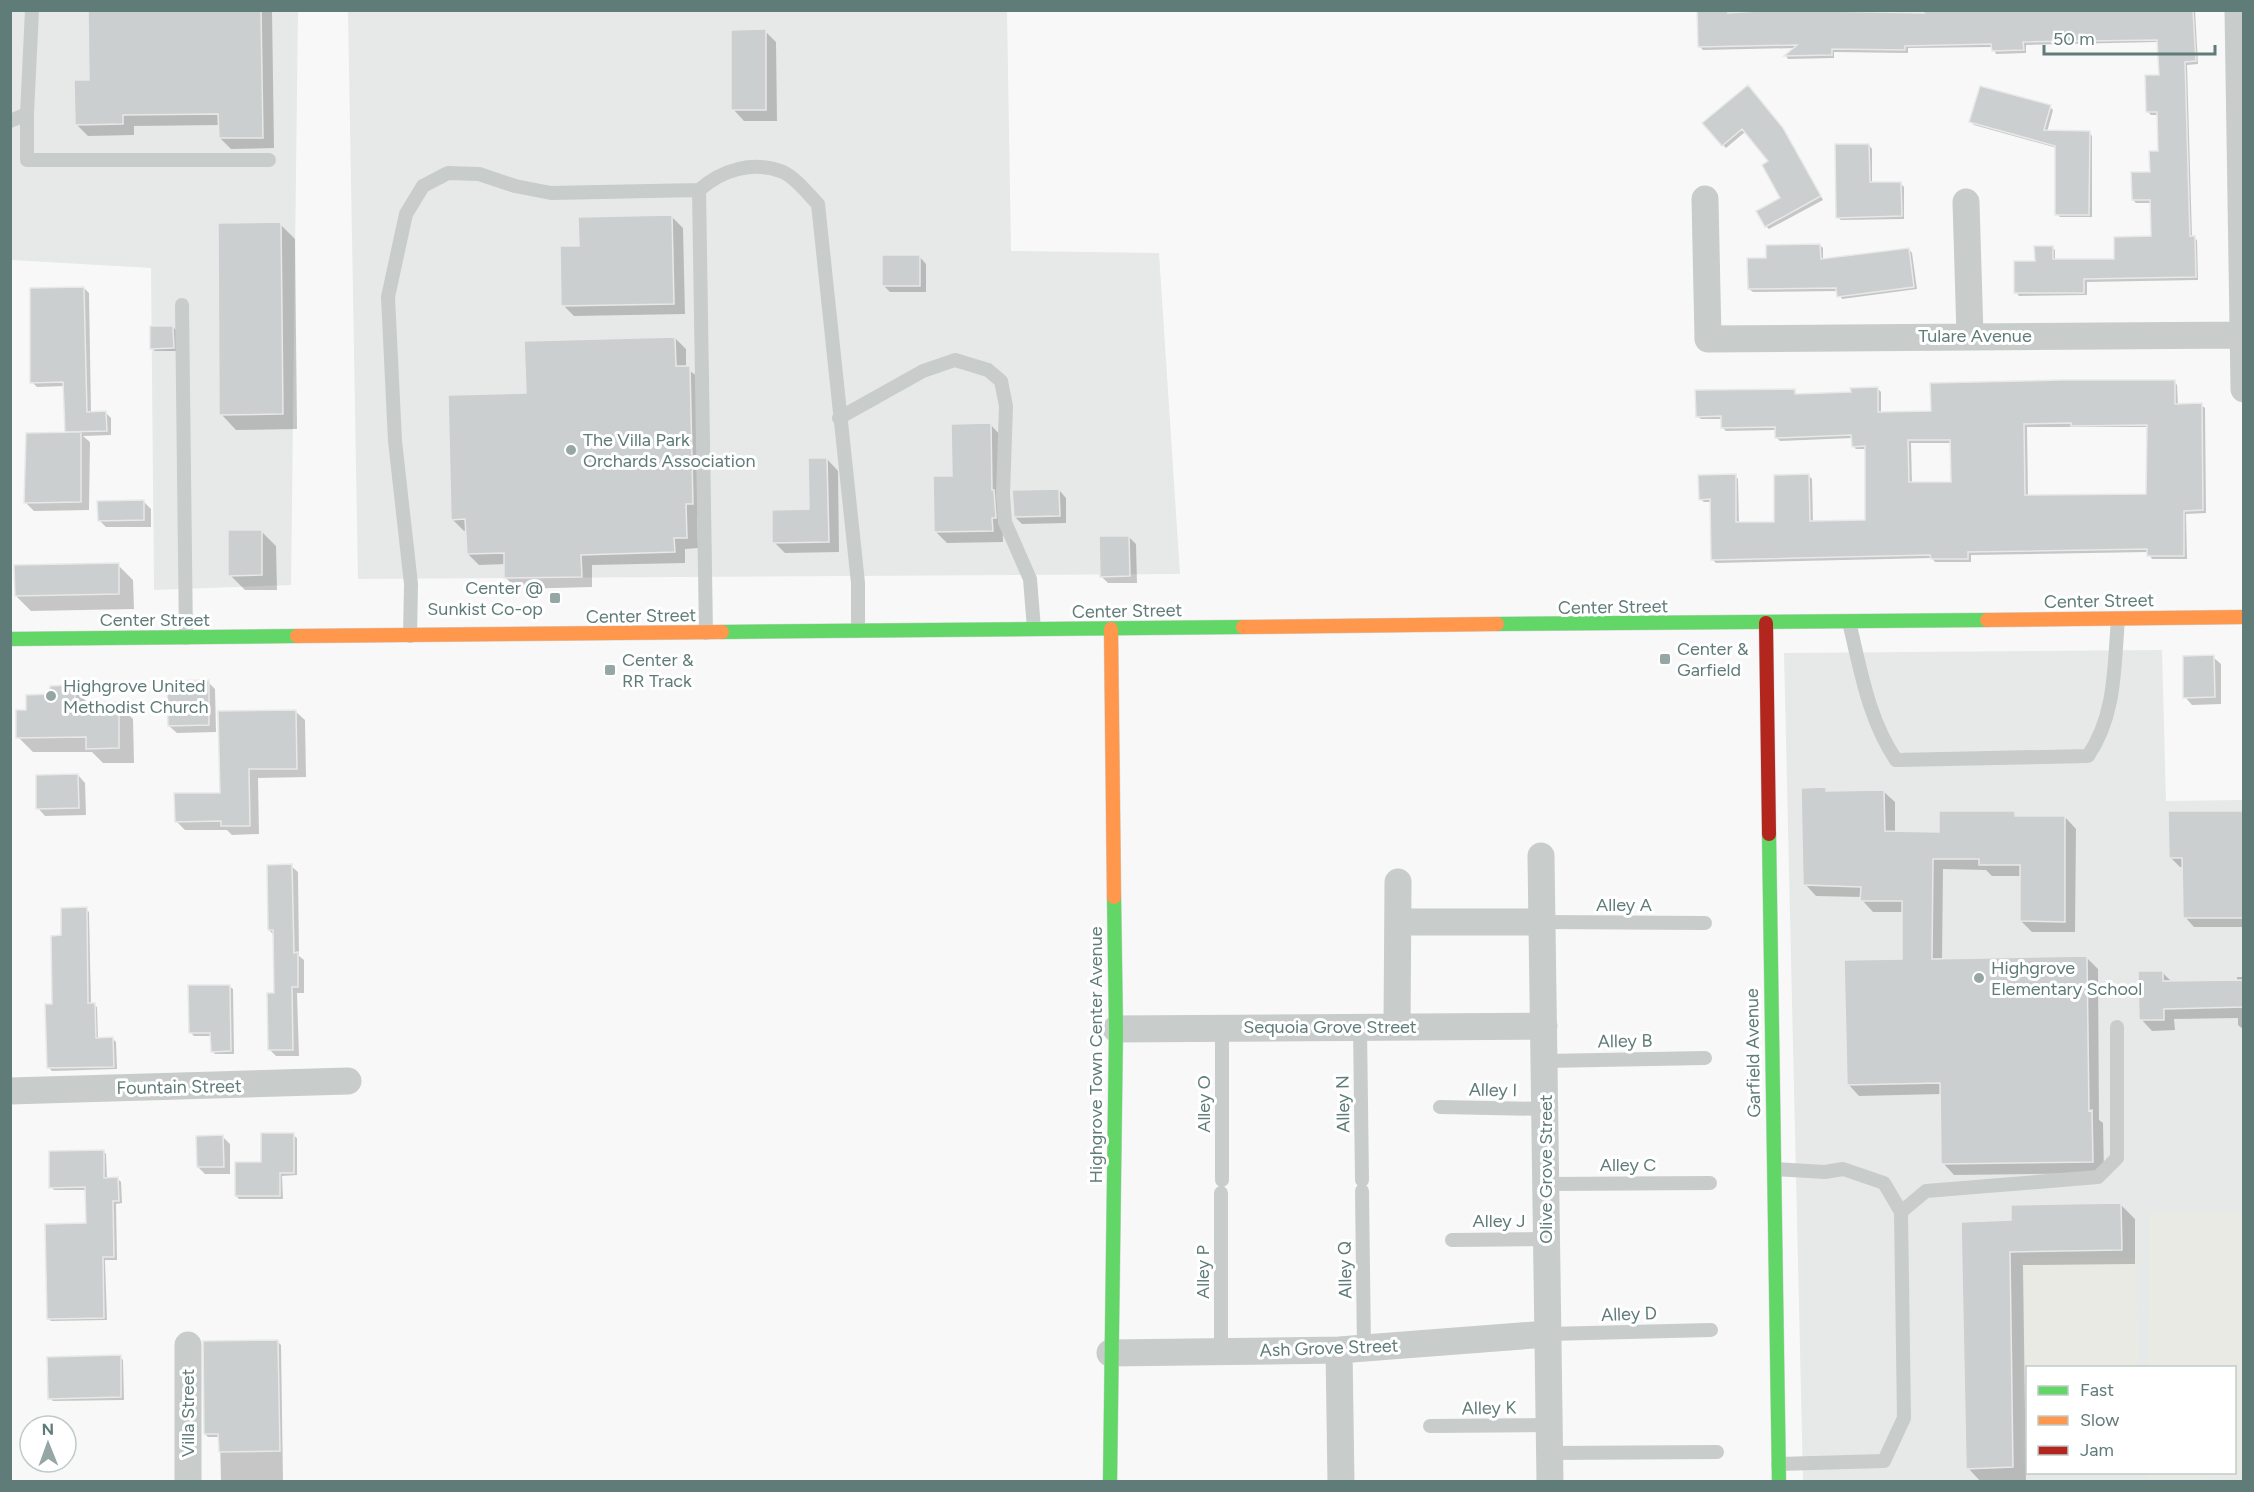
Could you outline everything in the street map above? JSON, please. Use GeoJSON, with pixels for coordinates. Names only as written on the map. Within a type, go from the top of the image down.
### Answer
{"type":"FeatureCollection","features":[{"type":"Feature","properties":{"kind":"main road","name":"Center Street"},"geometry":{"type":"LineString","coordinates":[[10,639],[2244,617]]}},
{"type":"Feature","properties":{"kind":"main road","name":"Garfield Avenue"},"geometry":{"type":"LineString","coordinates":[[1766,623],[1779,1482]]}},
{"type":"Feature","properties":{"kind":"main road","name":"Highgrove Town Center Avenue"},"geometry":{"type":"LineString","coordinates":[[1110,1482],[1116,1029],[1111,629]]}},
{"type":"Feature","properties":{"kind":"street"},"geometry":{"type":"LineString","coordinates":[[2238,10],[2244,389]]}},
{"type":"Feature","properties":{"kind":"street","name":"Tulare Avenue"},"geometry":{"type":"LineString","coordinates":[[1705,199],[1708,339],[1970,335],[2242,335]]}},
{"type":"Feature","properties":{"kind":"street"},"geometry":{"type":"LineString","coordinates":[[1966,202],[1970,335]]}},
{"type":"Feature","properties":{"kind":"street","name":"Olive Grove Street"},"geometry":{"type":"LineString","coordinates":[[1541,856],[1550,1482]]}},
{"type":"Feature","properties":{"kind":"street"},"geometry":{"type":"LineString","coordinates":[[1397,1027],[1398,882]]}},
{"type":"Feature","properties":{"kind":"street"},"geometry":{"type":"LineString","coordinates":[[1398,922],[1542,922]]}},
{"type":"Feature","properties":{"kind":"street","name":"Sequoia Grove Street"},"geometry":{"type":"LineString","coordinates":[[1116,1029],[1545,1026]]}},
{"type":"Feature","properties":{"kind":"street","name":"Fountain Street"},"geometry":{"type":"LineString","coordinates":[[10,1092],[348,1081]]}},
{"type":"Feature","properties":{"kind":"street","name":"Ash Grove Street"},"geometry":{"type":"LineString","coordinates":[[1110,1353],[1352,1349],[1547,1334]]}},
{"type":"Feature","properties":{"kind":"street","name":"Villa Street"},"geometry":{"type":"LineString","coordinates":[[188,1346],[188,1482]]}},
{"type":"Feature","properties":{"kind":"street"},"geometry":{"type":"LineString","coordinates":[[1341,1482],[1352,1349]]}},
{"type":"Feature","properties":{"kind":"lane"},"geometry":{"type":"LineString","coordinates":[[32,10],[27,160],[269,160]]}},
{"type":"Feature","properties":{"kind":"lane"},"geometry":{"type":"LineString","coordinates":[[10,121],[27,114]]}},
{"type":"Feature","properties":{"kind":"lane"},"geometry":{"type":"LineString","coordinates":[[410,636],[411,584],[395,441],[388,297],[406,214],[423,186],[448,173],[479,174],[515,186],[551,193],[699,190],[713,178],[734,169],[762,167],[784,172],[818,204],[856,567],[858,632]]}},
{"type":"Feature","properties":{"kind":"lane"},"geometry":{"type":"LineString","coordinates":[[699,190],[705,633]]}},
{"type":"Feature","properties":{"kind":"lane"},"geometry":{"type":"LineString","coordinates":[[182,305],[186,638]]}},
{"type":"Feature","properties":{"kind":"lane"},"geometry":{"type":"LineString","coordinates":[[839,418],[923,371],[955,360],[988,370],[1001,381],[1006,406],[1003,495],[1005,522],[1030,579],[1034,630]]}},
{"type":"Feature","properties":{"kind":"lane"},"geometry":{"type":"LineString","coordinates":[[1849,622],[1871,711],[1880,736],[1896,760],[2088,756],[2102,735],[2113,688],[2118,619]]}},
{"type":"Feature","properties":{"kind":"lane","name":"Alley A"},"geometry":{"type":"LineString","coordinates":[[1542,922],[1705,923]]}},
{"type":"Feature","properties":{"kind":"lane","name":"Alley N"},"geometry":{"type":"LineString","coordinates":[[1360,1027],[1362,1185]]}},
{"type":"Feature","properties":{"kind":"lane"},"geometry":{"type":"LineString","coordinates":[[1901,1212],[1926,1191],[2098,1177],[2117,1158],[2117,1027]]}},
{"type":"Feature","properties":{"kind":"lane","name":"Alley O"},"geometry":{"type":"LineString","coordinates":[[1222,1028],[1222,1186]]}},
{"type":"Feature","properties":{"kind":"lane","name":"Alley B"},"geometry":{"type":"LineString","coordinates":[[1545,1061],[1705,1058]]}},
{"type":"Feature","properties":{"kind":"lane","name":"Alley I"},"geometry":{"type":"LineString","coordinates":[[1440,1107],[1545,1109]]}},
{"type":"Feature","properties":{"kind":"lane"},"geometry":{"type":"LineString","coordinates":[[1773,1169],[1825,1172],[1843,1169],[1884,1183],[1901,1212],[1904,1418],[1884,1461],[1778,1464]]}},
{"type":"Feature","properties":{"kind":"lane","name":"Alley C"},"geometry":{"type":"LineString","coordinates":[[1546,1184],[1710,1183]]}},
{"type":"Feature","properties":{"kind":"lane","name":"Alley Q"},"geometry":{"type":"LineString","coordinates":[[1352,1349],[1362,1185]]}},
{"type":"Feature","properties":{"kind":"lane","name":"Alley P"},"geometry":{"type":"LineString","coordinates":[[1221,1351],[1222,1186]]}},
{"type":"Feature","properties":{"kind":"lane","name":"Alley J"},"geometry":{"type":"LineString","coordinates":[[1452,1239],[1546,1239]]}},
{"type":"Feature","properties":{"kind":"lane","name":"Alley D"},"geometry":{"type":"LineString","coordinates":[[1547,1334],[1711,1330]]}},
{"type":"Feature","properties":{"kind":"lane","name":"Alley K"},"geometry":{"type":"LineString","coordinates":[[1430,1426],[1549,1425]]}},
{"type":"Feature","properties":{"kind":"lane"},"geometry":{"type":"LineString","coordinates":[[1550,1453],[1717,1452]]}},
{"type":"Feature","properties":{"kind":"shaded area"},"geometry":{"type":"Polygon","coordinates":[[[10,11],[298,11],[291,585],[154,590],[151,268],[11,260],[10,11]]]}},
{"type":"Feature","properties":{"kind":"shaded area"},"geometry":{"type":"Polygon","coordinates":[[[348,11],[1007,11],[1011,251],[1159,253],[1180,574],[358,579],[348,11]]]}},
{"type":"Feature","properties":{"kind":"shaded area"},"geometry":{"type":"Polygon","coordinates":[[[2162,650],[2166,801],[2243,800],[2243,1481],[1803,1481],[1784,653],[2162,650]]]}},
{"type":"Feature","properties":{"kind":"shaded area"},"geometry":{"type":"Polygon","coordinates":[[[2243,1212],[2243,1477],[2149,1479],[2149,1474],[2236,1474],[2236,1366],[2149,1366],[2150,1213],[2243,1212]]]}},
{"type":"Feature","properties":{"kind":"shaded area"},"geometry":{"type":"Polygon","coordinates":[[[2137,1257],[2138,1366],[2026,1366],[2026,1462],[2023,1462],[2022,1258],[2137,1257]]]}},
{"type":"Feature","properties":{"kind":"building"},"geometry":{"type":"Polygon","coordinates":[[[88,10],[261,10],[263,138],[219,138],[218,114],[123,115],[123,124],[75,125],[74,80],[89,80],[88,10]]]}},
{"type":"Feature","properties":{"kind":"building"},"geometry":{"type":"Polygon","coordinates":[[[1697,10],[1727,10],[1728,13],[1775,10],[1924,13],[1924,10],[2193,10],[2196,61],[2185,62],[2190,236],[2195,236],[2196,277],[2084,279],[2084,293],[2014,293],[2014,261],[2035,261],[2034,246],[2053,246],[2053,259],[2114,259],[2114,237],[2151,236],[2150,200],[2132,200],[2131,172],[2150,172],[2149,151],[2158,151],[2157,112],[2146,112],[2145,75],[2159,75],[2157,40],[2023,42],[2024,50],[1992,51],[1991,44],[1905,46],[1905,50],[1832,49],[1832,55],[1784,56],[1797,45],[1698,47],[1697,10]]]}},
{"type":"Feature","properties":{"kind":"building"},"geometry":{"type":"Polygon","coordinates":[[[766,29],[766,110],[731,110],[731,30],[766,29]]]}},
{"type":"Feature","properties":{"kind":"building"},"geometry":{"type":"Polygon","coordinates":[[[1748,85],[1783,128],[1821,196],[1765,227],[1756,211],[1780,198],[1762,165],[1768,161],[1742,129],[1722,146],[1702,123],[1748,85]]]}},
{"type":"Feature","properties":{"kind":"building"},"geometry":{"type":"Polygon","coordinates":[[[1980,86],[2051,105],[2044,130],[2090,131],[2089,215],[2055,215],[2055,146],[1969,122],[1980,86]]]}},
{"type":"Feature","properties":{"kind":"building"},"geometry":{"type":"Polygon","coordinates":[[[1835,144],[1869,144],[1870,182],[1901,182],[1902,216],[1836,218],[1835,144]]]}},
{"type":"Feature","properties":{"kind":"building"},"geometry":{"type":"Polygon","coordinates":[[[672,215],[674,304],[561,306],[560,246],[579,246],[578,217],[672,215]]]}},
{"type":"Feature","properties":{"kind":"building"},"geometry":{"type":"Polygon","coordinates":[[[281,222],[283,414],[219,415],[218,223],[281,222]]]}},
{"type":"Feature","properties":{"kind":"building"},"geometry":{"type":"Polygon","coordinates":[[[1820,244],[1821,259],[1909,248],[1914,287],[1837,297],[1836,288],[1748,289],[1747,258],[1766,258],[1766,245],[1820,244]]]}},
{"type":"Feature","properties":{"kind":"building"},"geometry":{"type":"Polygon","coordinates":[[[882,255],[920,255],[920,286],[882,286],[882,255]]]}},
{"type":"Feature","properties":{"kind":"building"},"geometry":{"type":"Polygon","coordinates":[[[84,287],[87,412],[106,411],[107,431],[65,432],[63,382],[30,383],[30,288],[84,287]]]}},
{"type":"Feature","properties":{"kind":"building"},"geometry":{"type":"Polygon","coordinates":[[[150,326],[173,326],[174,348],[150,349],[150,326]]]}},
{"type":"Feature","properties":{"kind":"building","name":"The Villa Park Orchards Association"},"geometry":{"type":"Polygon","coordinates":[[[675,337],[676,366],[690,366],[693,504],[686,504],[687,538],[674,538],[675,552],[581,555],[582,577],[504,578],[504,553],[467,554],[465,519],[451,520],[448,395],[526,393],[524,341],[675,337]]]}},
{"type":"Feature","properties":{"kind":"building"},"geometry":{"type":"Polygon","coordinates":[[[2175,380],[2175,404],[2202,403],[2203,510],[2184,511],[2184,556],[2147,556],[2147,549],[1968,552],[1968,559],[1931,559],[1930,555],[1711,560],[1710,499],[1699,500],[1698,475],[1736,474],[1736,522],[1774,522],[1774,475],[1809,474],[1810,521],[1865,520],[1865,446],[1852,447],[1851,435],[1775,438],[1775,427],[1721,428],[1721,416],[1696,417],[1695,390],[1795,389],[1795,394],[1851,392],[1850,388],[1878,387],[1878,412],[1931,411],[1930,383],[2175,380]],[[2071,423],[2024,424],[2025,495],[2146,494],[2147,425],[2071,426],[2071,423]],[[1908,440],[1909,482],[1951,482],[1950,440],[1908,440]]]}},
{"type":"Feature","properties":{"kind":"building"},"geometry":{"type":"Polygon","coordinates":[[[991,423],[992,490],[994,490],[996,518],[992,518],[993,531],[934,532],[933,476],[952,476],[951,424],[991,423]]]}},
{"type":"Feature","properties":{"kind":"building"},"geometry":{"type":"Polygon","coordinates":[[[81,432],[81,502],[24,503],[26,433],[81,432]]]}},
{"type":"Feature","properties":{"kind":"building"},"geometry":{"type":"Polygon","coordinates":[[[808,458],[827,458],[829,542],[772,543],[772,510],[809,509],[808,458]]]}},
{"type":"Feature","properties":{"kind":"building"},"geometry":{"type":"Polygon","coordinates":[[[1059,489],[1060,516],[1014,517],[1012,490],[1059,489]]]}},
{"type":"Feature","properties":{"kind":"building"},"geometry":{"type":"Polygon","coordinates":[[[144,500],[144,520],[98,521],[97,501],[144,500]]]}},
{"type":"Feature","properties":{"kind":"building"},"geometry":{"type":"Polygon","coordinates":[[[228,530],[262,530],[262,575],[228,576],[228,530]]]}},
{"type":"Feature","properties":{"kind":"building"},"geometry":{"type":"Polygon","coordinates":[[[1099,536],[1129,536],[1130,576],[1100,577],[1099,536]]]}},
{"type":"Feature","properties":{"kind":"building"},"geometry":{"type":"Polygon","coordinates":[[[119,563],[119,594],[15,596],[14,565],[119,563]]]}},
{"type":"Feature","properties":{"kind":"building"},"geometry":{"type":"Polygon","coordinates":[[[2214,655],[2215,697],[2183,698],[2183,656],[2214,655]]]}},
{"type":"Feature","properties":{"kind":"building"},"geometry":{"type":"Polygon","coordinates":[[[209,680],[209,725],[168,726],[167,681],[209,680]]]}},
{"type":"Feature","properties":{"kind":"building"},"geometry":{"type":"Polygon","coordinates":[[[75,685],[75,703],[119,702],[119,748],[86,749],[86,737],[16,738],[16,710],[26,710],[26,695],[50,694],[50,686],[75,685]]]}},
{"type":"Feature","properties":{"kind":"building"},"geometry":{"type":"Polygon","coordinates":[[[296,710],[297,769],[249,769],[250,826],[221,826],[221,821],[175,822],[174,793],[220,793],[218,711],[296,710]]]}},
{"type":"Feature","properties":{"kind":"building"},"geometry":{"type":"Polygon","coordinates":[[[78,774],[79,808],[36,809],[36,775],[78,774]]]}},
{"type":"Feature","properties":{"kind":"building"},"geometry":{"type":"Polygon","coordinates":[[[1826,787],[1826,791],[1884,790],[1885,831],[1939,832],[1939,811],[2015,811],[2015,816],[2065,816],[2065,922],[2020,921],[2020,865],[1979,865],[1979,859],[1933,859],[1932,959],[2087,956],[2089,1111],[2092,1110],[2093,1162],[1941,1164],[1940,1083],[1847,1085],[1844,960],[1902,959],[1902,901],[1860,901],[1861,887],[1803,885],[1801,788],[1826,787]]]}},
{"type":"Feature","properties":{"kind":"building"},"geometry":{"type":"Polygon","coordinates":[[[2168,811],[2244,811],[2244,918],[2183,918],[2182,858],[2169,858],[2168,811]]]}},
{"type":"Feature","properties":{"kind":"building"},"geometry":{"type":"Polygon","coordinates":[[[292,864],[294,953],[298,952],[298,987],[292,987],[293,1050],[268,1050],[267,993],[274,993],[273,930],[268,930],[267,865],[292,864]]]}},
{"type":"Feature","properties":{"kind":"building"},"geometry":{"type":"Polygon","coordinates":[[[87,907],[88,1003],[95,1003],[96,1038],[113,1037],[114,1067],[47,1068],[45,1004],[52,1004],[51,936],[61,935],[61,908],[87,907]]]}},
{"type":"Feature","properties":{"kind":"building"},"geometry":{"type":"Polygon","coordinates":[[[2138,971],[2163,971],[2163,981],[2244,980],[2244,1007],[2164,1009],[2164,1020],[2139,1020],[2138,971]]]}},
{"type":"Feature","properties":{"kind":"building"},"geometry":{"type":"Polygon","coordinates":[[[188,985],[230,985],[231,1051],[211,1052],[210,1033],[189,1033],[188,985]]]}},
{"type":"Feature","properties":{"kind":"building"},"geometry":{"type":"Polygon","coordinates":[[[261,1133],[294,1133],[294,1173],[280,1173],[280,1196],[235,1196],[235,1162],[261,1162],[261,1133]]]}},
{"type":"Feature","properties":{"kind":"building"},"geometry":{"type":"Polygon","coordinates":[[[223,1135],[224,1167],[197,1167],[196,1136],[223,1135]]]}},
{"type":"Feature","properties":{"kind":"building"},"geometry":{"type":"Polygon","coordinates":[[[104,1150],[104,1178],[118,1177],[119,1201],[113,1201],[114,1257],[103,1257],[104,1318],[47,1319],[45,1224],[86,1223],[85,1187],[49,1188],[49,1151],[104,1150]]]}},
{"type":"Feature","properties":{"kind":"building"},"geometry":{"type":"Polygon","coordinates":[[[2121,1203],[2122,1250],[2010,1252],[2013,1467],[1966,1469],[1961,1222],[2011,1220],[2011,1205],[2121,1203]]]}},
{"type":"Feature","properties":{"kind":"building"},"geometry":{"type":"Polygon","coordinates":[[[278,1340],[280,1451],[219,1452],[218,1434],[204,1434],[203,1341],[278,1340]]]}},
{"type":"Feature","properties":{"kind":"building"},"geometry":{"type":"Polygon","coordinates":[[[121,1355],[121,1397],[48,1399],[47,1357],[121,1355]]]}},
{"type":"Feature","properties":{"kind":"traffic: fast"},"geometry":{"type":"LineString","coordinates":[[1497,624],[1987,620]]}},
{"type":"Feature","properties":{"kind":"traffic: fast"},"geometry":{"type":"LineString","coordinates":[[722,632],[1243,627]]}},
{"type":"Feature","properties":{"kind":"traffic: fast"},"geometry":{"type":"LineString","coordinates":[[10,639],[297,636]]}},
{"type":"Feature","properties":{"kind":"traffic: fast"},"geometry":{"type":"LineString","coordinates":[[1769,834],[1779,1482]]}},
{"type":"Feature","properties":{"kind":"traffic: fast"},"geometry":{"type":"LineString","coordinates":[[1110,1482],[1116,1029],[1114,897]]}},
{"type":"Feature","properties":{"kind":"traffic: slow"},"geometry":{"type":"LineString","coordinates":[[1987,620],[2244,617]]}},
{"type":"Feature","properties":{"kind":"traffic: slow"},"geometry":{"type":"LineString","coordinates":[[1243,627],[1497,624]]}},
{"type":"Feature","properties":{"kind":"traffic: slow"},"geometry":{"type":"LineString","coordinates":[[1111,629],[1114,897]]}},
{"type":"Feature","properties":{"kind":"traffic: slow"},"geometry":{"type":"LineString","coordinates":[[297,636],[722,632]]}},
{"type":"Feature","properties":{"kind":"traffic: jam"},"geometry":{"type":"LineString","coordinates":[[1766,623],[1769,834]]}},
{"type":"Feature","properties":{"kind":"place","name":"The Villa Park Orchards Association"},"geometry":{"type":"Point","coordinates":[571,450]}},
{"type":"Feature","properties":{"kind":"place","name":"Center @ Sunkist Co-op"},"geometry":{"type":"Point","coordinates":[555,598]}},
{"type":"Feature","properties":{"kind":"place","name":"Center & Garfield"},"geometry":{"type":"Point","coordinates":[1665,659]}},
{"type":"Feature","properties":{"kind":"place","name":"Center & RR Track"},"geometry":{"type":"Point","coordinates":[610,670]}},
{"type":"Feature","properties":{"kind":"place","name":"Highgrove United Methodist Church"},"geometry":{"type":"Point","coordinates":[51,696]}},
{"type":"Feature","properties":{"kind":"place","name":"Highgrove Elementary School"},"geometry":{"type":"Point","coordinates":[1979,978]}}]}
